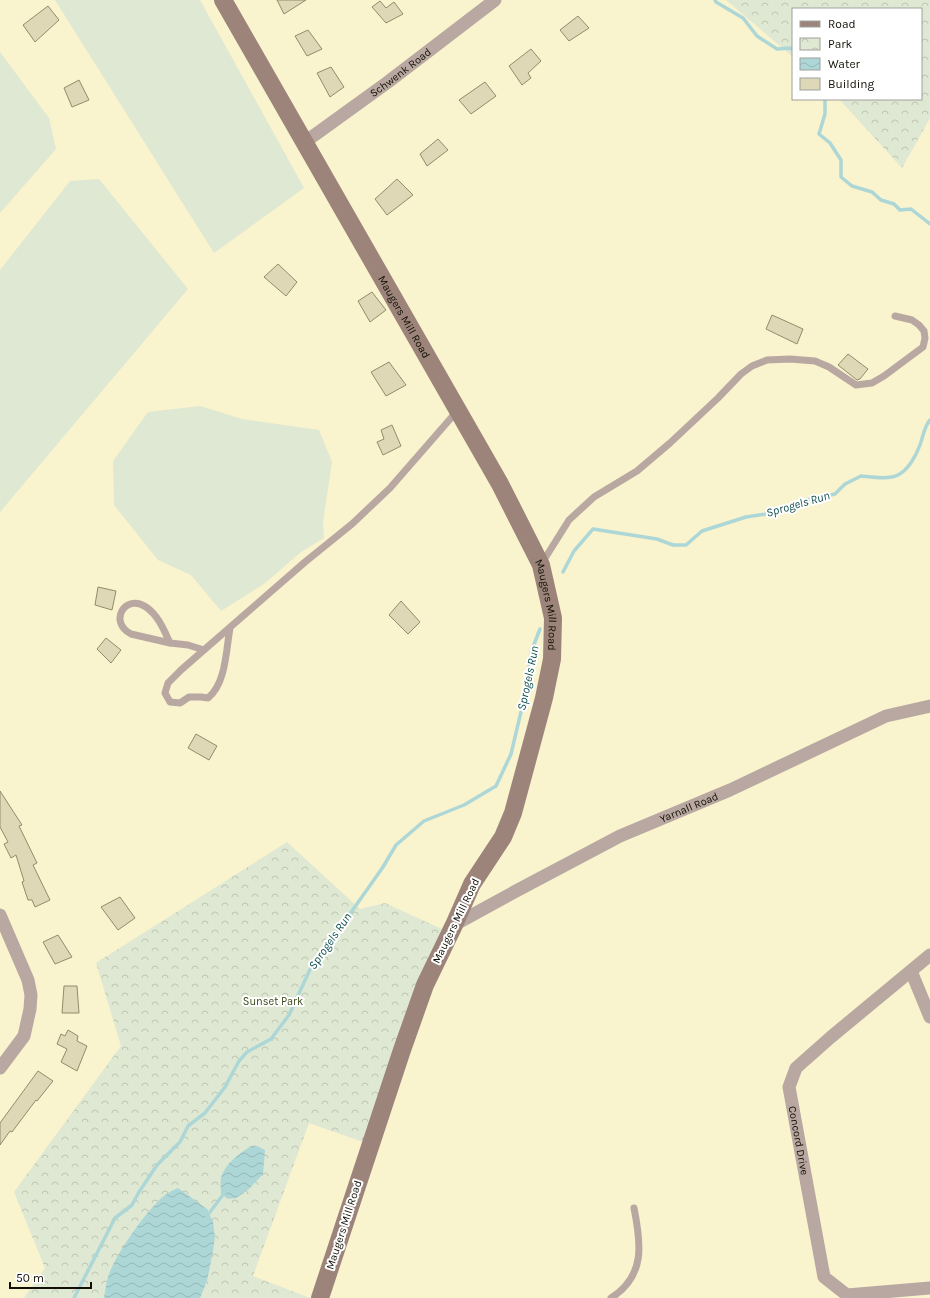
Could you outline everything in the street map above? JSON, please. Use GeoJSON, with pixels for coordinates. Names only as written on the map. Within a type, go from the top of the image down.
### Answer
{"type":"FeatureCollection","features":[{"type":"Feature","properties":{"kind":"street","name":"Maugers Mill Road"},"geometry":{"type":"LineString","coordinates":[[223,0],[500,484],[541,564],[553,618],[552,659],[544,698],[513,813],[503,837],[472,884],[422,993],[320,1298]]}},
{"type":"Feature","properties":{"kind":"street","name":"Schwenk Road"},"geometry":{"type":"LineString","coordinates":[[304,142],[388,82],[495,0]]}},
{"type":"Feature","properties":{"kind":"street","name":"Yarnall Road"},"geometry":{"type":"LineString","coordinates":[[454,925],[620,836],[730,790],[886,716],[930,706]]}},
{"type":"Feature","properties":{"kind":"street"},"geometry":{"type":"LineString","coordinates":[[0,915],[28,980],[31,995],[30,1010],[24,1036],[0,1068]]}},
{"type":"Feature","properties":{"kind":"street","name":"Concord Drive"},"geometry":{"type":"LineString","coordinates":[[930,955],[796,1068],[788,1087],[824,1276],[847,1295],[930,1288]]}},
{"type":"Feature","properties":{"kind":"street"},"geometry":{"type":"LineString","coordinates":[[910,971],[930,1017]]}},
{"type":"Feature","properties":{"kind":"lane"},"geometry":{"type":"LineString","coordinates":[[541,564],[569,520],[594,497],[637,471],[699,417],[740,374],[752,366],[767,360],[790,359],[815,361],[829,367],[856,385],[872,383],[884,376],[923,346],[925,338],[924,331],[919,325],[912,320],[895,316]]}},
{"type":"Feature","properties":{"kind":"lane"},"geometry":{"type":"LineString","coordinates":[[230,628],[225,665],[214,693],[208,698],[189,697],[180,703],[170,702],[166,693],[168,683],[181,670],[305,562],[352,524],[390,488],[458,410]]}},
{"type":"Feature","properties":{"kind":"lane"},"geometry":{"type":"LineString","coordinates":[[170,643],[160,622],[147,608],[139,603],[134,603],[126,605],[121,611],[121,625],[131,634],[170,643],[188,645],[204,650]]}},
{"type":"Feature","properties":{"kind":"lane"},"geometry":{"type":"LineString","coordinates":[[611,1298],[628,1284],[639,1261],[639,1237],[634,1208]]}},
{"type":"Feature","properties":{"kind":"green space"},"geometry":{"type":"Polygon","coordinates":[[[55,0],[200,0],[304,188],[214,253],[55,0]]]}},
{"type":"Feature","properties":{"kind":"green space"},"geometry":{"type":"Polygon","coordinates":[[[726,0],[930,0],[930,118],[902,168],[840,100],[922,100],[922,8],[792,8],[792,56],[726,0]]]}},
{"type":"Feature","properties":{"kind":"green space"},"geometry":{"type":"Polygon","coordinates":[[[0,52],[49,118],[56,149],[0,213],[0,52]]]}},
{"type":"Feature","properties":{"kind":"green space"},"geometry":{"type":"Polygon","coordinates":[[[99,179],[188,289],[0,512],[0,270],[70,181],[99,179]]]}},
{"type":"Feature","properties":{"kind":"green space"},"geometry":{"type":"Polygon","coordinates":[[[200,406],[242,419],[319,430],[332,462],[323,522],[324,538],[301,552],[264,584],[221,611],[191,575],[158,560],[114,505],[113,461],[148,412],[200,406]]]}},
{"type":"Feature","properties":{"kind":"green space","name":"Sunset Park"},"geometry":{"type":"Polygon","coordinates":[[[287,842],[360,909],[385,903],[444,930],[363,1142],[309,1123],[253,1276],[310,1298],[24,1298],[45,1268],[14,1192],[121,1046],[96,963],[287,842]]]}},
{"type":"Feature","properties":{"kind":"water"},"geometry":{"type":"Polygon","coordinates":[[[251,1146],[257,1146],[265,1150],[263,1174],[249,1189],[236,1198],[228,1199],[221,1194],[221,1180],[223,1173],[233,1159],[251,1146]]]}},
{"type":"Feature","properties":{"kind":"water"},"geometry":{"type":"Polygon","coordinates":[[[178,1188],[207,1209],[213,1222],[215,1237],[213,1251],[207,1281],[200,1298],[104,1298],[107,1280],[112,1268],[132,1233],[158,1202],[171,1191],[178,1188]]]}},
{"type":"Feature","properties":{"kind":"building"},"geometry":{"type":"Polygon","coordinates":[[[277,0],[306,0],[284,14],[277,0]]]}},
{"type":"Feature","properties":{"kind":"building"},"geometry":{"type":"Polygon","coordinates":[[[380,1],[386,8],[394,2],[403,14],[386,23],[372,7],[380,1]]]}},
{"type":"Feature","properties":{"kind":"building"},"geometry":{"type":"Polygon","coordinates":[[[48,6],[59,20],[35,42],[23,25],[48,6]]]}},
{"type":"Feature","properties":{"kind":"building"},"geometry":{"type":"Polygon","coordinates":[[[578,16],[589,28],[569,41],[560,30],[578,16]]]}},
{"type":"Feature","properties":{"kind":"building"},"geometry":{"type":"Polygon","coordinates":[[[308,30],[322,49],[307,56],[295,36],[308,30]]]}},
{"type":"Feature","properties":{"kind":"building"},"geometry":{"type":"Polygon","coordinates":[[[531,49],[541,61],[528,73],[531,78],[522,85],[509,66],[531,49]]]}},
{"type":"Feature","properties":{"kind":"building"},"geometry":{"type":"Polygon","coordinates":[[[331,67],[344,87],[330,97],[317,73],[331,67]]]}},
{"type":"Feature","properties":{"kind":"building"},"geometry":{"type":"Polygon","coordinates":[[[79,80],[89,100],[72,107],[64,88],[79,80]]]}},
{"type":"Feature","properties":{"kind":"building"},"geometry":{"type":"Polygon","coordinates":[[[485,82],[496,96],[471,114],[459,100],[485,82]]]}},
{"type":"Feature","properties":{"kind":"building"},"geometry":{"type":"Polygon","coordinates":[[[438,139],[448,150],[427,166],[420,154],[438,139]]]}},
{"type":"Feature","properties":{"kind":"building"},"geometry":{"type":"Polygon","coordinates":[[[397,179],[413,195],[387,215],[375,199],[397,179]]]}},
{"type":"Feature","properties":{"kind":"building"},"geometry":{"type":"Polygon","coordinates":[[[278,264],[297,282],[286,296],[264,277],[278,264]]]}},
{"type":"Feature","properties":{"kind":"building"},"geometry":{"type":"Polygon","coordinates":[[[372,292],[386,310],[370,322],[358,301],[372,292]]]}},
{"type":"Feature","properties":{"kind":"building"},"geometry":{"type":"Polygon","coordinates":[[[772,315],[803,329],[797,344],[766,329],[772,315]]]}},
{"type":"Feature","properties":{"kind":"building"},"geometry":{"type":"Polygon","coordinates":[[[848,354],[868,369],[860,379],[857,380],[838,365],[848,354]]]}},
{"type":"Feature","properties":{"kind":"building"},"geometry":{"type":"Polygon","coordinates":[[[389,362],[406,385],[386,396],[371,372],[389,362]]]}},
{"type":"Feature","properties":{"kind":"building"},"geometry":{"type":"Polygon","coordinates":[[[392,425],[401,446],[383,455],[377,442],[384,439],[381,430],[392,425]]]}},
{"type":"Feature","properties":{"kind":"building"},"geometry":{"type":"Polygon","coordinates":[[[98,587],[116,591],[112,610],[95,605],[98,587]]]}},
{"type":"Feature","properties":{"kind":"building"},"geometry":{"type":"Polygon","coordinates":[[[401,601],[420,622],[408,634],[389,615],[401,601]]]}},
{"type":"Feature","properties":{"kind":"building"},"geometry":{"type":"Polygon","coordinates":[[[106,638],[121,650],[111,663],[97,649],[106,638]]]}},
{"type":"Feature","properties":{"kind":"building"},"geometry":{"type":"Polygon","coordinates":[[[196,734],[217,746],[209,760],[188,748],[196,734]]]}},
{"type":"Feature","properties":{"kind":"building"},"geometry":{"type":"Polygon","coordinates":[[[0,791],[22,825],[19,826],[37,863],[33,865],[50,900],[35,907],[32,900],[28,900],[16,855],[11,858],[4,844],[8,842],[0,827],[0,791]]]}},
{"type":"Feature","properties":{"kind":"building"},"geometry":{"type":"Polygon","coordinates":[[[120,897],[135,918],[118,930],[101,907],[120,897]]]}},
{"type":"Feature","properties":{"kind":"building"},"geometry":{"type":"Polygon","coordinates":[[[58,935],[72,957],[55,964],[43,942],[58,935]]]}},
{"type":"Feature","properties":{"kind":"building"},"geometry":{"type":"Polygon","coordinates":[[[64,986],[77,986],[79,1013],[62,1013],[64,986]]]}},
{"type":"Feature","properties":{"kind":"building"},"geometry":{"type":"Polygon","coordinates":[[[68,1030],[78,1036],[77,1041],[87,1046],[77,1071],[61,1062],[67,1049],[57,1044],[61,1034],[65,1036],[68,1030]]]}},
{"type":"Feature","properties":{"kind":"building"},"geometry":{"type":"Polygon","coordinates":[[[38,1071],[53,1081],[37,1101],[36,1100],[12,1132],[10,1131],[0,1145],[0,1123],[38,1071]]]}},
{"type":"Feature","properties":{"kind":"waterway"},"geometry":{"type":"LineString","coordinates":[[715,0],[743,18],[757,36],[777,49],[792,48]]}},
{"type":"Feature","properties":{"kind":"waterway"},"geometry":{"type":"LineString","coordinates":[[825,100],[825,114],[819,134],[830,143],[841,160],[841,177],[852,186],[872,192],[881,200],[894,204],[900,210],[911,209],[930,224]]}},
{"type":"Feature","properties":{"kind":"waterway","name":"Sprogels Run"},"geometry":{"type":"LineString","coordinates":[[563,572],[574,551],[593,529],[657,539],[673,545],[686,545],[702,531],[746,517],[780,512],[806,500],[835,494],[845,484],[861,476],[885,478],[894,477],[902,473],[914,458],[930,420]]}},
{"type":"Feature","properties":{"kind":"waterway","name":"Sprogels Run"},"geometry":{"type":"LineString","coordinates":[[74,1298],[115,1218],[132,1205],[157,1165],[180,1142],[188,1126],[205,1113],[225,1087],[239,1061],[247,1052],[271,1039],[289,1015],[313,963],[321,955],[383,867],[396,845],[424,821],[464,805],[496,786],[511,754],[525,695],[531,652],[540,629]]}},
{"type":"Feature","properties":{"kind":"waterway"},"geometry":{"type":"LineString","coordinates":[[207,1216],[225,1192]]}}]}
